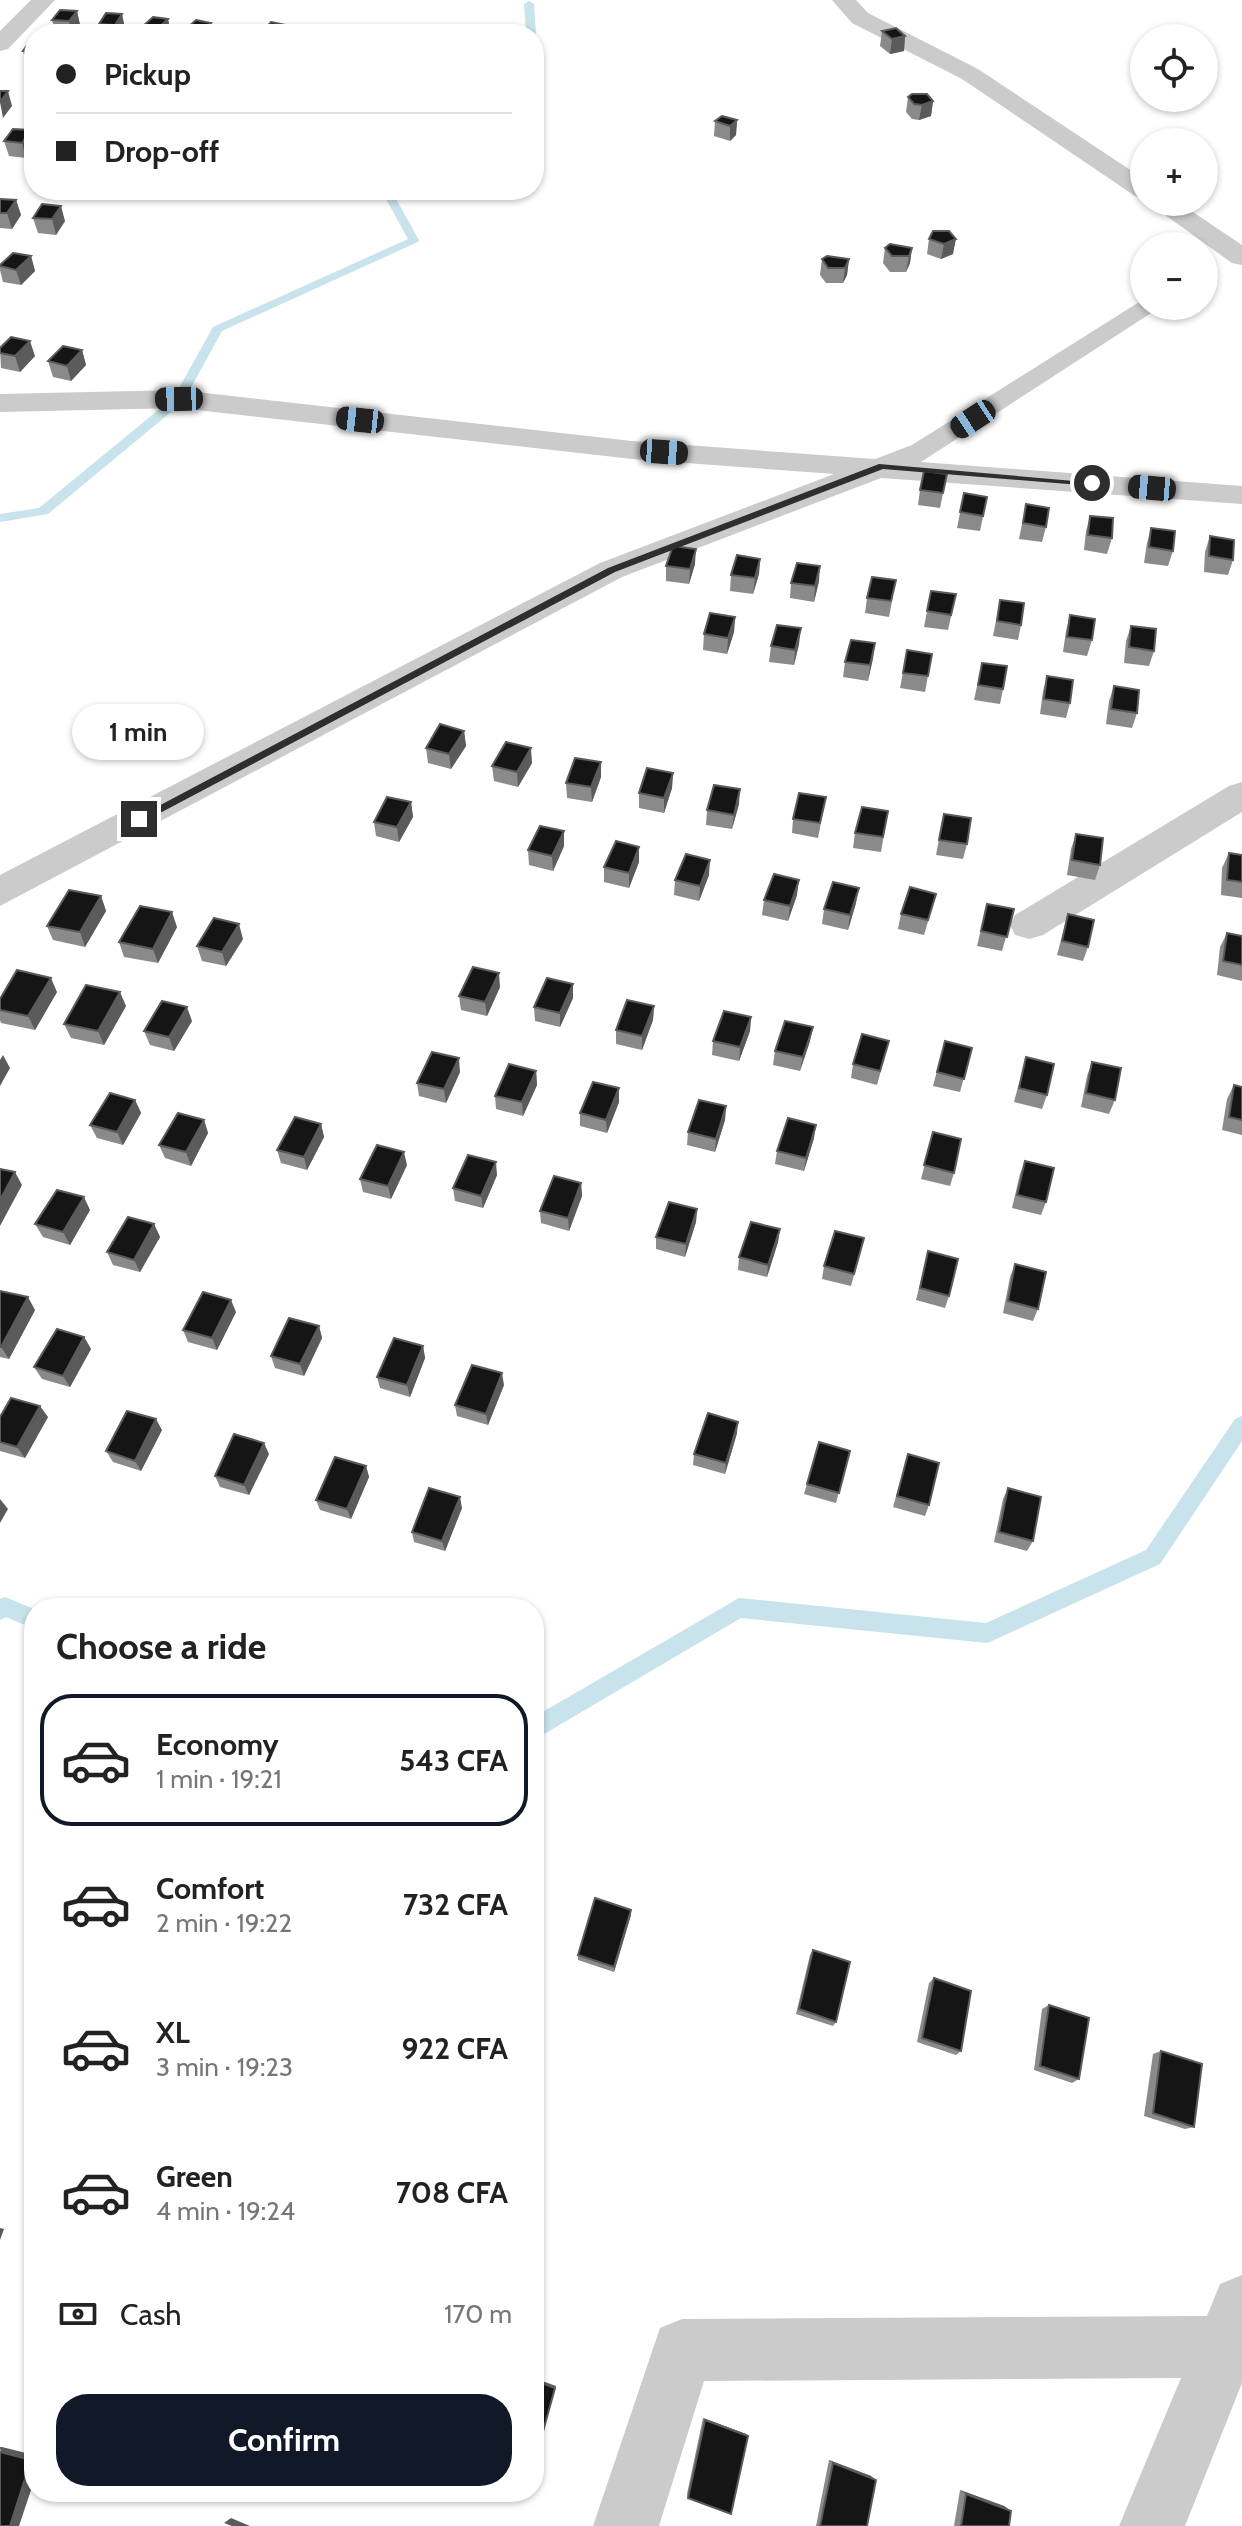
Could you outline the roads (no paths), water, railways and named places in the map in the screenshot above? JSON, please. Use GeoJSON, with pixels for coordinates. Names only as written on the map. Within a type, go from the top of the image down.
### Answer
{"type":"FeatureCollection","features":[{"type":"Feature","properties":{"kind":"street"},"geometry":{"type":"LineString","coordinates":[[0,44],[44,0]]}},
{"type":"Feature","properties":{"kind":"street"},"geometry":{"type":"LineString","coordinates":[[843,0],[860,18],[970,74],[1130,182]]}},
{"type":"Feature","properties":{"kind":"street"},"geometry":{"type":"LineString","coordinates":[[1179,216],[1233,255]]}},
{"type":"Feature","properties":{"kind":"street"},"geometry":{"type":"LineString","coordinates":[[0,892],[611,570],[923,451],[1130,318]]}},
{"type":"Feature","properties":{"kind":"street"},"geometry":{"type":"LineString","coordinates":[[0,403],[179,399],[632,450],[882,466],[1242,495]]}},
{"type":"Feature","properties":{"kind":"street"},"geometry":{"type":"LineString","coordinates":[[1029,925],[1242,795]]}},
{"type":"Feature","properties":{"kind":"street"},"geometry":{"type":"LineString","coordinates":[[626,2526],[682,2350],[1234,2326],[1152,2526]]}},
{"type":"Feature","properties":{"kind":"waterway"},"geometry":{"type":"LineString","coordinates":[[529,4],[530,24]]}},
{"type":"Feature","properties":{"kind":"waterway"},"geometry":{"type":"LineString","coordinates":[[0,518],[43,511],[179,399],[217,329],[414,240],[392,200]]}},
{"type":"Feature","properties":{"kind":"waterway"},"geometry":{"type":"LineString","coordinates":[[544,1723],[739,1608],[987,1633],[1153,1557],[1242,1425]]}},
{"type":"Feature","properties":{"kind":"waterway"},"geometry":{"type":"LineString","coordinates":[[0,1610],[5,1607],[24,1615]]}}]}
